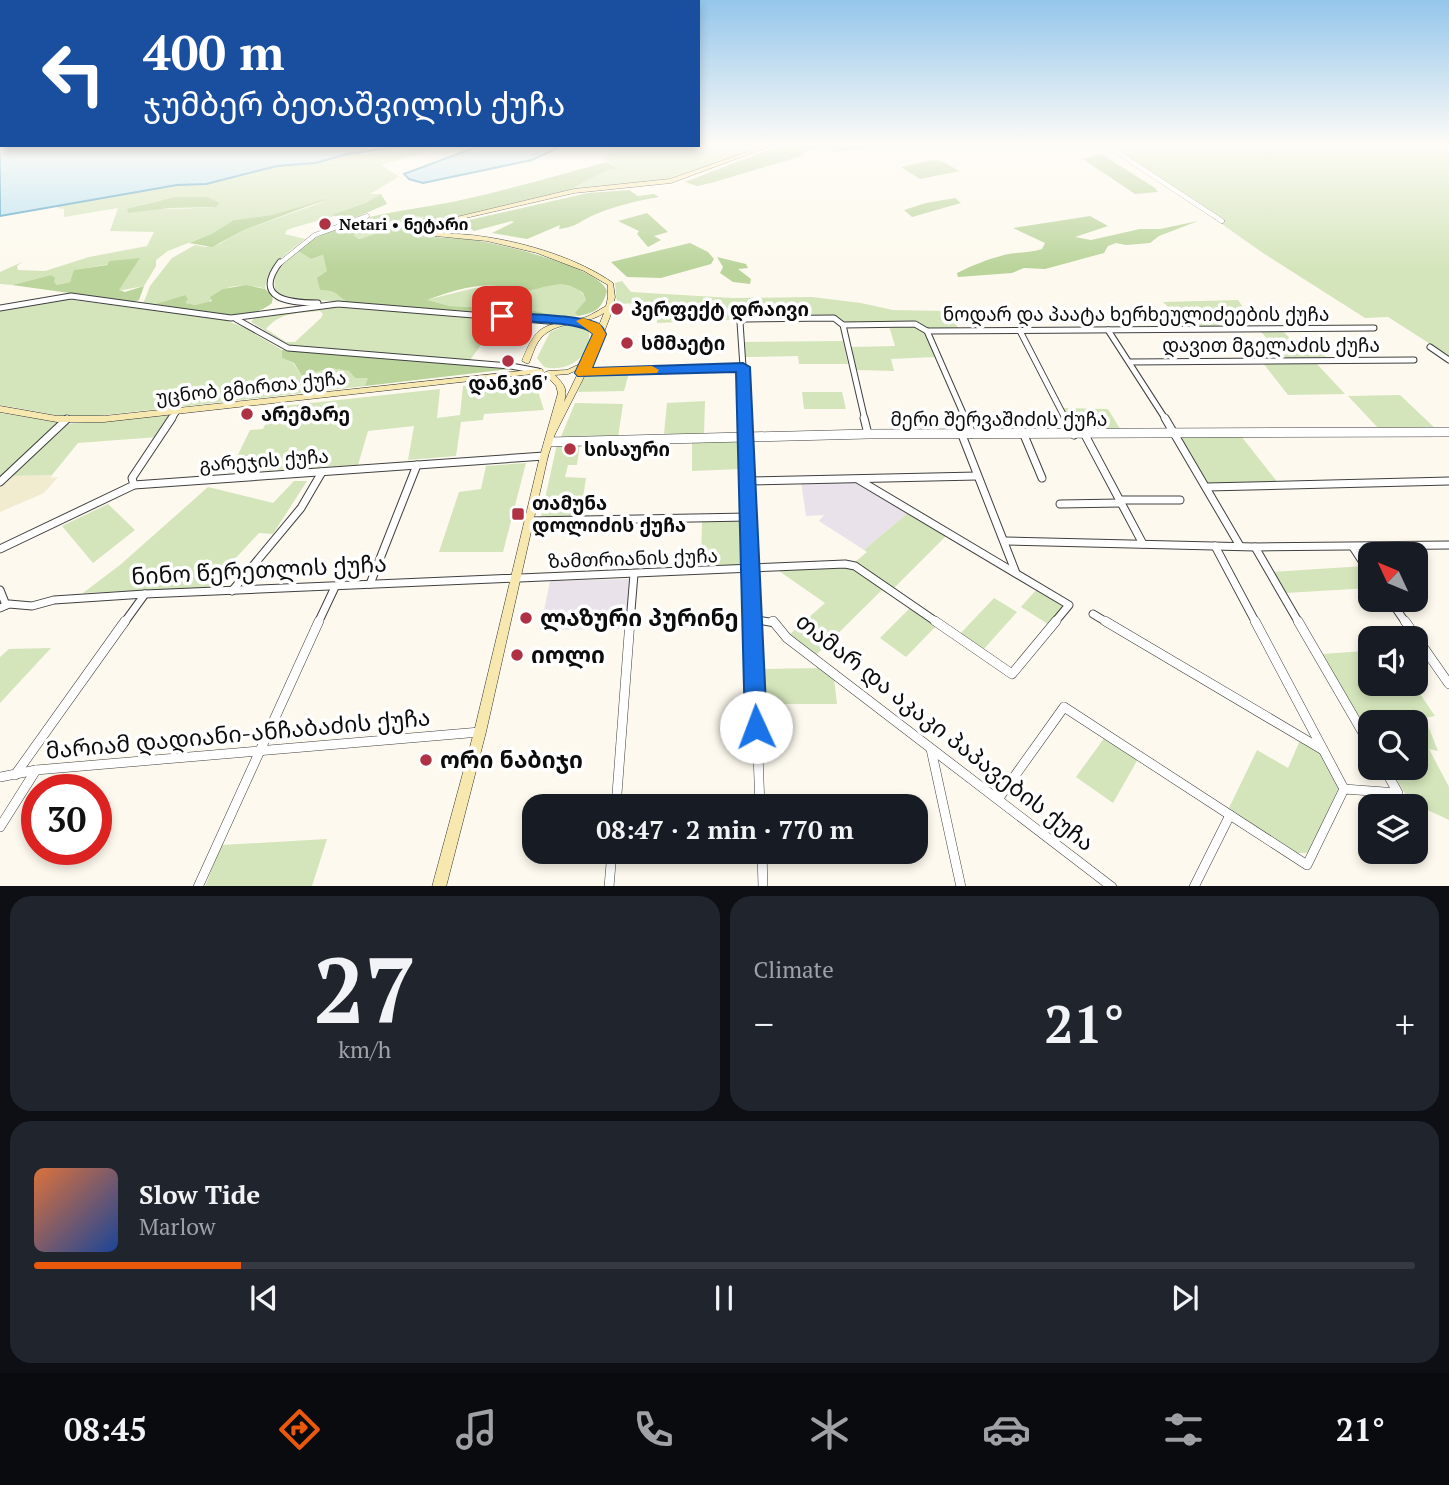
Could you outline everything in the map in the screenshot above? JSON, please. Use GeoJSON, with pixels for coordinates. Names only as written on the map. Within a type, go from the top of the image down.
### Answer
{"type":"FeatureCollection","features":[{"type":"Feature","properties":{"kind":"main road"},"geometry":{"type":"LineString","coordinates":[[550,437],[587,363],[610,303],[613,287],[596,274],[540,253],[494,240],[435,234],[428,229],[442,222],[574,191],[629,185]]}},
{"type":"Feature","properties":{"kind":"main road"},"geometry":{"type":"LineString","coordinates":[[505,374],[526,361],[541,334],[560,322],[579,321],[600,313],[610,303]]}},
{"type":"Feature","properties":{"kind":"main road"},"geometry":{"type":"LineString","coordinates":[[579,321],[595,327],[599,334]]}},
{"type":"Feature","properties":{"kind":"main road"},"geometry":{"type":"LineString","coordinates":[[526,361],[560,385],[562,393]]}},
{"type":"Feature","properties":{"kind":"main road"},"geometry":{"type":"LineString","coordinates":[[505,374],[568,372],[587,363]]}},
{"type":"Feature","properties":{"kind":"main road","name":"უცნობ გმირთა ქუჩა"},"geometry":{"type":"LineString","coordinates":[[0,409],[67,419],[104,419],[505,374]]}},
{"type":"Feature","properties":{"kind":"main road"},"geometry":{"type":"LineString","coordinates":[[439,886],[480,732],[544,456],[568,376],[580,377]]}},
{"type":"Feature","properties":{"kind":"street"},"geometry":{"type":"LineString","coordinates":[[1168,185],[1222,221]]}},
{"type":"Feature","properties":{"kind":"street"},"geometry":{"type":"LineString","coordinates":[[367,216],[314,236],[275,269],[269,288],[281,299],[295,302],[560,322]]}},
{"type":"Feature","properties":{"kind":"street"},"geometry":{"type":"LineString","coordinates":[[0,308],[71,296],[231,317],[338,304]]}},
{"type":"Feature","properties":{"kind":"street"},"geometry":{"type":"LineString","coordinates":[[287,310],[296,306],[295,302]]}},
{"type":"Feature","properties":{"kind":"street"},"geometry":{"type":"LineString","coordinates":[[246,323],[246,319],[254,315]]}},
{"type":"Feature","properties":{"kind":"street"},"geometry":{"type":"LineString","coordinates":[[231,317],[288,348],[518,367],[543,372]]}},
{"type":"Feature","properties":{"kind":"street","name":"ნოდარ და პაატა ხერხეულიძეების ქუჩა"},"geometry":{"type":"LineString","coordinates":[[743,367],[741,320],[834,317],[844,325],[915,324],[927,331],[1374,328]]}},
{"type":"Feature","properties":{"kind":"street"},"geometry":{"type":"LineString","coordinates":[[531,318],[542,323],[541,334]]}},
{"type":"Feature","properties":{"kind":"street"},"geometry":{"type":"LineString","coordinates":[[844,325],[869,434]]}},
{"type":"Feature","properties":{"kind":"street"},"geometry":{"type":"LineString","coordinates":[[1108,330],[1174,433],[1240,546]]}},
{"type":"Feature","properties":{"kind":"street"},"geometry":{"type":"LineString","coordinates":[[927,331],[972,435]]}},
{"type":"Feature","properties":{"kind":"street"},"geometry":{"type":"LineString","coordinates":[[1020,331],[1074,435]]}},
{"type":"Feature","properties":{"kind":"street"},"geometry":{"type":"LineString","coordinates":[[1430,346],[1449,359]]}},
{"type":"Feature","properties":{"kind":"street","name":"დავით მგელაძის ქუჩა"},"geometry":{"type":"LineString","coordinates":[[1129,362],[1414,360]]}},
{"type":"Feature","properties":{"kind":"street"},"geometry":{"type":"LineString","coordinates":[[580,377],[743,367],[759,794]]}},
{"type":"Feature","properties":{"kind":"street"},"geometry":{"type":"LineString","coordinates":[[134,485],[132,478],[177,411]]}},
{"type":"Feature","properties":{"kind":"street"},"geometry":{"type":"LineString","coordinates":[[0,482],[40,441],[67,419]]}},
{"type":"Feature","properties":{"kind":"street","name":"მერი შერვაშიძის ქუჩა"},"geometry":{"type":"LineString","coordinates":[[550,437],[1449,432]]}},
{"type":"Feature","properties":{"kind":"street"},"geometry":{"type":"LineString","coordinates":[[962,435],[1016,574]]}},
{"type":"Feature","properties":{"kind":"street"},"geometry":{"type":"LineString","coordinates":[[1024,435],[1042,478]]}},
{"type":"Feature","properties":{"kind":"street"},"geometry":{"type":"LineString","coordinates":[[1085,435],[1143,544]]}},
{"type":"Feature","properties":{"kind":"street","name":"გარეჯის ქუჩა"},"geometry":{"type":"LineString","coordinates":[[0,549],[134,485],[544,456]]}},
{"type":"Feature","properties":{"kind":"street"},"geometry":{"type":"LineString","coordinates":[[370,584],[416,465]]}},
{"type":"Feature","properties":{"kind":"street"},"geometry":{"type":"LineString","coordinates":[[232,590],[301,509],[322,471]]}},
{"type":"Feature","properties":{"kind":"street"},"geometry":{"type":"LineString","coordinates":[[747,481],[977,476]]}},
{"type":"Feature","properties":{"kind":"street"},"geometry":{"type":"LineString","coordinates":[[859,480],[1016,574]]}},
{"type":"Feature","properties":{"kind":"street"},"geometry":{"type":"LineString","coordinates":[[1207,487],[1449,481]]}},
{"type":"Feature","properties":{"kind":"street"},"geometry":{"type":"LineString","coordinates":[[1060,504],[1180,500]]}},
{"type":"Feature","properties":{"kind":"street"},"geometry":{"type":"LineString","coordinates":[[529,521],[748,517]]}},
{"type":"Feature","properties":{"kind":"street"},"geometry":{"type":"LineString","coordinates":[[1005,541],[1215,547],[1449,545]]}},
{"type":"Feature","properties":{"kind":"street"},"geometry":{"type":"LineString","coordinates":[[1215,547],[1344,789]]}},
{"type":"Feature","properties":{"kind":"street"},"geometry":{"type":"LineString","coordinates":[[1255,547],[1358,724]]}},
{"type":"Feature","properties":{"kind":"street"},"geometry":{"type":"LineString","coordinates":[[1353,547],[1358,555]]}},
{"type":"Feature","properties":{"kind":"street","name":"ზამთრიანის ქუჩა"},"geometry":{"type":"LineString","coordinates":[[515,578],[855,566],[1012,674],[1069,605],[1016,574]]}},
{"type":"Feature","properties":{"kind":"street"},"geometry":{"type":"LineString","coordinates":[[617,794],[634,574]]}},
{"type":"Feature","properties":{"kind":"street","name":"ნინო წერეთლის ქუჩა"},"geometry":{"type":"LineString","coordinates":[[0,590],[3,606],[32,606],[54,600],[145,594],[515,578]]}},
{"type":"Feature","properties":{"kind":"street"},"geometry":{"type":"LineString","coordinates":[[198,886],[335,587]]}},
{"type":"Feature","properties":{"kind":"street"},"geometry":{"type":"LineString","coordinates":[[15,775],[145,594]]}},
{"type":"Feature","properties":{"kind":"street"},"geometry":{"type":"LineString","coordinates":[[1398,612],[1449,684]]}},
{"type":"Feature","properties":{"kind":"street"},"geometry":{"type":"LineString","coordinates":[[1093,614],[1325,751]]}},
{"type":"Feature","properties":{"kind":"street","name":"თამარ და აკაკი პაპავების ქუჩა"},"geometry":{"type":"LineString","coordinates":[[752,619],[772,621],[787,638],[1111,886]]}},
{"type":"Feature","properties":{"kind":"street"},"geometry":{"type":"LineString","coordinates":[[999,798],[1064,707],[1307,865],[1344,789]]}},
{"type":"Feature","properties":{"kind":"street","name":"მარიამ დადიანი-ანჩაბაძის ქუჩა"},"geometry":{"type":"LineString","coordinates":[[0,777],[36,770],[480,732]]}},
{"type":"Feature","properties":{"kind":"street"},"geometry":{"type":"LineString","coordinates":[[931,749],[961,886]]}},
{"type":"Feature","properties":{"kind":"street"},"geometry":{"type":"LineString","coordinates":[[0,827],[36,770]]}},
{"type":"Feature","properties":{"kind":"street"},"geometry":{"type":"LineString","coordinates":[[1344,789],[1398,793],[1391,780]]}},
{"type":"Feature","properties":{"kind":"street"},"geometry":{"type":"LineString","coordinates":[[1195,886],[1230,815]]}},
{"type":"Feature","properties":{"kind":"street"},"geometry":{"type":"LineString","coordinates":[[609,886],[611,864]]}},
{"type":"Feature","properties":{"kind":"street"},"geometry":{"type":"LineString","coordinates":[[762,864],[763,886]]}},
{"type":"Feature","properties":{"kind":"shaded area"},"geometry":{"type":"Polygon","coordinates":[[[52,475],[51,478],[58,477],[44,493],[0,512],[0,484],[11,476],[52,475]]]}},
{"type":"Feature","properties":{"kind":"shaded area"},"geometry":{"type":"Polygon","coordinates":[[[801,482],[859,482],[909,512],[864,550],[819,521],[824,515],[806,516],[801,482]]]}},
{"type":"Feature","properties":{"kind":"shaded area"},"geometry":{"type":"Polygon","coordinates":[[[630,579],[625,629],[540,630],[550,581],[630,579]]]}},
{"type":"Feature","properties":{"kind":"green space"},"geometry":{"type":"Polygon","coordinates":[[[175,185],[384,185],[370,194],[381,194],[360,207],[287,230],[285,234],[305,239],[274,266],[269,273],[265,289],[230,287],[202,305],[185,303],[185,295],[152,305],[143,304],[150,286],[172,258],[195,245],[205,247],[219,244],[244,230],[326,201],[272,215],[234,220],[211,234],[168,251],[156,260],[156,266],[144,286],[118,291],[139,259],[75,270],[70,282],[57,285],[51,275],[12,285],[0,284],[0,272],[22,262],[17,266],[18,270],[45,271],[89,257],[147,246],[154,232],[110,231],[118,208],[64,217],[64,209],[58,206],[175,185]],[[174,197],[141,205],[188,208],[216,207],[220,203],[208,197],[174,197]]]}},
{"type":"Feature","properties":{"kind":"green space"},"geometry":{"type":"Polygon","coordinates":[[[578,185],[615,185],[569,190],[578,185]]]}},
{"type":"Feature","properties":{"kind":"green space"},"geometry":{"type":"Polygon","coordinates":[[[578,185],[569,190],[420,226],[416,232],[505,246],[568,265],[600,282],[607,291],[597,309],[578,316],[575,313],[586,300],[583,293],[561,285],[521,291],[498,286],[471,287],[427,300],[450,306],[531,310],[543,313],[541,317],[347,302],[333,292],[320,290],[317,278],[327,271],[323,255],[311,259],[298,251],[315,238],[354,221],[516,187],[578,185]],[[424,217],[374,225],[353,235],[359,239],[375,234],[375,229],[419,221],[424,217]]]}},
{"type":"Feature","properties":{"kind":"green space"},"geometry":{"type":"Polygon","coordinates":[[[1122,185],[1151,185],[1158,192],[1135,194],[1122,185]]]}},
{"type":"Feature","properties":{"kind":"green space"},"geometry":{"type":"Polygon","coordinates":[[[1167,185],[1449,185],[1449,356],[1388,317],[1365,318],[1263,253],[1167,185]]]}},
{"type":"Feature","properties":{"kind":"green space"},"geometry":{"type":"Polygon","coordinates":[[[629,190],[638,196],[654,194],[659,197],[617,206],[571,227],[559,229],[560,225],[527,239],[492,233],[514,222],[512,221],[474,231],[460,222],[588,193],[629,190]]]}},
{"type":"Feature","properties":{"kind":"green space"},"geometry":{"type":"Polygon","coordinates":[[[381,194],[387,204],[352,219],[332,215],[366,203],[381,194]]]}},
{"type":"Feature","properties":{"kind":"green space"},"geometry":{"type":"Polygon","coordinates":[[[174,197],[208,197],[220,203],[216,207],[169,208],[128,213],[127,209],[174,197]]]}},
{"type":"Feature","properties":{"kind":"green space"},"geometry":{"type":"Polygon","coordinates":[[[330,198],[244,230],[212,247],[189,243],[234,220],[272,215],[330,198]]]}},
{"type":"Feature","properties":{"kind":"green space"},"geometry":{"type":"Polygon","coordinates":[[[955,198],[961,203],[912,217],[904,210],[926,203],[955,198]]]}},
{"type":"Feature","properties":{"kind":"green space"},"geometry":{"type":"Polygon","coordinates":[[[647,213],[668,232],[654,236],[661,240],[648,247],[637,234],[639,231],[618,221],[647,213]]]}},
{"type":"Feature","properties":{"kind":"green space"},"geometry":{"type":"Polygon","coordinates":[[[424,216],[418,222],[375,230],[376,234],[358,239],[352,235],[374,225],[424,216]]]}},
{"type":"Feature","properties":{"kind":"green space"},"geometry":{"type":"Polygon","coordinates":[[[1090,216],[1108,226],[1075,237],[1091,240],[1140,229],[1160,229],[1198,221],[1159,236],[1150,243],[1116,243],[1108,246],[1104,253],[1045,269],[1024,268],[1012,273],[958,277],[957,273],[992,259],[1042,249],[1045,243],[1013,228],[1090,216]]]}},
{"type":"Feature","properties":{"kind":"green space"},"geometry":{"type":"Polygon","coordinates":[[[690,243],[708,252],[714,259],[711,264],[661,278],[627,277],[611,262],[690,243]]]}},
{"type":"Feature","properties":{"kind":"green space"},"geometry":{"type":"Polygon","coordinates":[[[298,251],[311,259],[323,255],[333,290],[341,294],[347,302],[299,299],[277,294],[276,275],[298,251]]]}},
{"type":"Feature","properties":{"kind":"green space"},"geometry":{"type":"Polygon","coordinates":[[[717,257],[746,264],[748,268],[738,269],[751,279],[750,284],[733,282],[720,273],[723,267],[717,257]]]}},
{"type":"Feature","properties":{"kind":"green space"},"geometry":{"type":"Polygon","coordinates":[[[140,258],[119,290],[125,292],[144,286],[139,300],[134,302],[12,285],[51,275],[57,285],[70,282],[74,270],[107,265],[110,261],[140,258]]]}},
{"type":"Feature","properties":{"kind":"green space"},"geometry":{"type":"Polygon","coordinates":[[[622,281],[631,292],[733,298],[812,297],[893,310],[947,311],[959,329],[927,330],[920,325],[843,323],[834,315],[657,323],[658,302],[617,304],[615,283],[622,281]]]}},
{"type":"Feature","properties":{"kind":"green space"},"geometry":{"type":"Polygon","coordinates":[[[549,284],[576,288],[584,295],[586,300],[576,313],[578,316],[541,317],[543,314],[531,310],[450,306],[426,300],[475,288],[498,286],[524,292],[549,284]]]}},
{"type":"Feature","properties":{"kind":"green space"},"geometry":{"type":"Polygon","coordinates":[[[246,285],[265,289],[273,296],[272,303],[247,314],[231,315],[152,305],[185,295],[188,299],[185,303],[196,305],[212,301],[210,297],[223,289],[246,285]]]}},
{"type":"Feature","properties":{"kind":"green space"},"geometry":{"type":"Polygon","coordinates":[[[64,299],[222,319],[243,327],[282,350],[282,358],[293,363],[302,376],[330,368],[349,371],[355,378],[369,377],[365,386],[96,416],[61,416],[0,405],[0,311],[64,299]]]}},
{"type":"Feature","properties":{"kind":"green space"},"geometry":{"type":"Polygon","coordinates":[[[1238,300],[1247,313],[1211,314],[1221,328],[1190,328],[1163,302],[1238,300]]]}},
{"type":"Feature","properties":{"kind":"green space"},"geometry":{"type":"Polygon","coordinates":[[[330,307],[500,319],[470,360],[292,347],[251,322],[255,317],[330,307]],[[320,311],[290,314],[277,319],[266,329],[286,342],[295,342],[323,314],[320,311]]]}},
{"type":"Feature","properties":{"kind":"green space"},"geometry":{"type":"Polygon","coordinates":[[[564,326],[579,326],[589,331],[586,348],[576,361],[569,365],[561,368],[544,367],[537,358],[550,332],[564,326]]]}},
{"type":"Feature","properties":{"kind":"green space"},"geometry":{"type":"Polygon","coordinates":[[[889,326],[920,329],[935,357],[891,359],[894,371],[856,370],[851,347],[895,346],[889,326]]]}},
{"type":"Feature","properties":{"kind":"green space"},"geometry":{"type":"Polygon","coordinates":[[[1282,330],[1296,345],[1314,345],[1328,359],[1286,358],[1260,331],[1282,330]]]}},
{"type":"Feature","properties":{"kind":"green space"},"geometry":{"type":"Polygon","coordinates":[[[843,341],[848,364],[799,364],[798,356],[745,357],[744,342],[843,341]]]}},
{"type":"Feature","properties":{"kind":"green space"},"geometry":{"type":"Polygon","coordinates":[[[282,350],[510,369],[365,386],[368,378],[355,378],[349,371],[330,368],[302,376],[294,363],[282,358],[282,350]]]}},
{"type":"Feature","properties":{"kind":"green space"},"geometry":{"type":"Polygon","coordinates":[[[1263,363],[1316,363],[1345,394],[1288,395],[1263,363]]]}},
{"type":"Feature","properties":{"kind":"green space"},"geometry":{"type":"Polygon","coordinates":[[[629,373],[624,391],[578,392],[585,374],[629,373]]]}},
{"type":"Feature","properties":{"kind":"green space"},"geometry":{"type":"Polygon","coordinates":[[[527,380],[537,388],[544,410],[484,414],[483,420],[461,422],[456,456],[408,460],[414,426],[368,431],[358,465],[229,473],[250,430],[263,429],[274,407],[440,389],[437,418],[460,415],[463,386],[527,380]]]}},
{"type":"Feature","properties":{"kind":"green space"},"geometry":{"type":"Polygon","coordinates":[[[802,392],[842,392],[846,409],[804,409],[802,392]]]}},
{"type":"Feature","properties":{"kind":"green space"},"geometry":{"type":"Polygon","coordinates":[[[1400,395],[1437,430],[1380,430],[1348,396],[1400,395]]]}},
{"type":"Feature","properties":{"kind":"green space"},"geometry":{"type":"Polygon","coordinates":[[[705,401],[704,434],[664,434],[667,403],[705,401]]]}},
{"type":"Feature","properties":{"kind":"green space"},"geometry":{"type":"Polygon","coordinates":[[[575,403],[623,404],[618,437],[560,439],[575,403]]]}},
{"type":"Feature","properties":{"kind":"green space"},"geometry":{"type":"Polygon","coordinates":[[[1063,408],[1108,409],[1122,432],[1076,432],[1063,408]]]}},
{"type":"Feature","properties":{"kind":"green space"},"geometry":{"type":"Polygon","coordinates":[[[0,413],[60,422],[0,480],[0,413]]]}},
{"type":"Feature","properties":{"kind":"green space"},"geometry":{"type":"Polygon","coordinates":[[[171,414],[158,437],[78,443],[52,475],[11,476],[66,424],[171,414]]]}},
{"type":"Feature","properties":{"kind":"green space"},"geometry":{"type":"Polygon","coordinates":[[[1178,435],[1241,436],[1279,484],[1209,485],[1178,435]]]}},
{"type":"Feature","properties":{"kind":"green space"},"geometry":{"type":"Polygon","coordinates":[[[743,437],[742,469],[692,471],[692,439],[743,437]]]}},
{"type":"Feature","properties":{"kind":"green space"},"geometry":{"type":"Polygon","coordinates":[[[580,443],[577,465],[568,465],[565,477],[586,478],[580,517],[541,517],[557,444],[580,443]]]}},
{"type":"Feature","properties":{"kind":"green space"},"geometry":{"type":"Polygon","coordinates":[[[526,463],[503,552],[439,552],[459,492],[481,489],[486,466],[526,463]]]}},
{"type":"Feature","properties":{"kind":"green space"},"geometry":{"type":"Polygon","coordinates":[[[294,481],[307,481],[273,534],[259,533],[208,588],[83,593],[120,565],[208,487],[273,503],[294,481]]]}},
{"type":"Feature","properties":{"kind":"green space"},"geometry":{"type":"Polygon","coordinates":[[[108,504],[135,530],[93,563],[62,526],[108,504]]]}},
{"type":"Feature","properties":{"kind":"green space"},"geometry":{"type":"Polygon","coordinates":[[[909,512],[947,535],[894,588],[855,562],[867,552],[864,550],[909,512]]]}},
{"type":"Feature","properties":{"kind":"green space"},"geometry":{"type":"Polygon","coordinates":[[[702,519],[745,519],[746,565],[701,568],[702,519]]]}},
{"type":"Feature","properties":{"kind":"green space"},"geometry":{"type":"Polygon","coordinates":[[[1358,566],[1358,589],[1286,593],[1272,572],[1358,566]]]}},
{"type":"Feature","properties":{"kind":"green space"},"geometry":{"type":"Polygon","coordinates":[[[852,567],[883,589],[816,655],[789,635],[825,603],[779,571],[852,567]]]}},
{"type":"Feature","properties":{"kind":"green space"},"geometry":{"type":"Polygon","coordinates":[[[1037,589],[1061,603],[1062,607],[1048,624],[1021,607],[1037,589]]]}},
{"type":"Feature","properties":{"kind":"green space"},"geometry":{"type":"Polygon","coordinates":[[[994,598],[1017,612],[983,650],[960,634],[994,598]]]}},
{"type":"Feature","properties":{"kind":"green space"},"geometry":{"type":"Polygon","coordinates":[[[911,607],[937,625],[906,657],[880,638],[911,607]]]}},
{"type":"Feature","properties":{"kind":"green space"},"geometry":{"type":"Polygon","coordinates":[[[51,648],[0,703],[0,657],[9,649],[51,648]]]}},
{"type":"Feature","properties":{"kind":"green space"},"geometry":{"type":"Polygon","coordinates":[[[1358,651],[1358,696],[1421,696],[1435,716],[1428,717],[1428,710],[1358,710],[1358,715],[1322,654],[1358,651]]]}},
{"type":"Feature","properties":{"kind":"green space"},"geometry":{"type":"Polygon","coordinates":[[[823,668],[834,678],[837,704],[760,704],[759,669],[823,668]]]}},
{"type":"Feature","properties":{"kind":"green space"},"geometry":{"type":"Polygon","coordinates":[[[1428,726],[1438,751],[1429,749],[1449,787],[1449,820],[1428,810],[1428,794],[1405,794],[1397,780],[1428,780],[1428,726]]]}},
{"type":"Feature","properties":{"kind":"green space"},"geometry":{"type":"Polygon","coordinates":[[[1105,737],[1138,759],[1113,803],[1076,777],[1105,737]]]}},
{"type":"Feature","properties":{"kind":"green space"},"geometry":{"type":"Polygon","coordinates":[[[1301,738],[1319,751],[1339,787],[1312,846],[1307,853],[1295,853],[1229,808],[1257,750],[1288,768],[1301,738]]]}},
{"type":"Feature","properties":{"kind":"green space"},"geometry":{"type":"Polygon","coordinates":[[[327,839],[312,886],[205,886],[221,845],[327,839]]]}},
{"type":"Feature","properties":{"kind":"water"},"geometry":{"type":"Polygon","coordinates":[[[0,185],[175,185],[0,216],[0,185]]]}},
{"type":"Feature","properties":{"kind":"slow traffic"},"geometry":{"type":"LineString","coordinates":[[583,321],[595,327],[599,334],[583,373],[652,370]]}},
{"type":"Feature","properties":{"kind":"place","name":"Netari • ნეტარი"},"geometry":{"type":"Point","coordinates":[325,224]}},
{"type":"Feature","properties":{"kind":"place","name":"პერფექტ დრაივი"},"geometry":{"type":"Point","coordinates":[617,309]}},
{"type":"Feature","properties":{"kind":"place","name":"სმმაეტი"},"geometry":{"type":"Point","coordinates":[627,343]}},
{"type":"Feature","properties":{"kind":"place","name":"დანკინ'"},"geometry":{"type":"Point","coordinates":[508,361]}},
{"type":"Feature","properties":{"kind":"place","name":"არემარე"},"geometry":{"type":"Point","coordinates":[247,414]}},
{"type":"Feature","properties":{"kind":"place","name":"სისაური"},"geometry":{"type":"Point","coordinates":[570,449]}},
{"type":"Feature","properties":{"kind":"place","name":"თამუნა დოლიძის ქუჩა"},"geometry":{"type":"Point","coordinates":[518,514]}},
{"type":"Feature","properties":{"kind":"place","name":"ლაზური პურინე"},"geometry":{"type":"Point","coordinates":[526,618]}},
{"type":"Feature","properties":{"kind":"place","name":"იოლი"},"geometry":{"type":"Point","coordinates":[517,655]}},
{"type":"Feature","properties":{"kind":"place","name":"ორი ნაბიჯი"},"geometry":{"type":"Point","coordinates":[426,760]}},
{"type":"Feature","properties":{"kind":"route"},"geometry":{"type":"LineString","coordinates":[[502,316],[560,322],[579,321],[595,327],[599,334],[583,373],[743,367],[756,727]]}}]}
